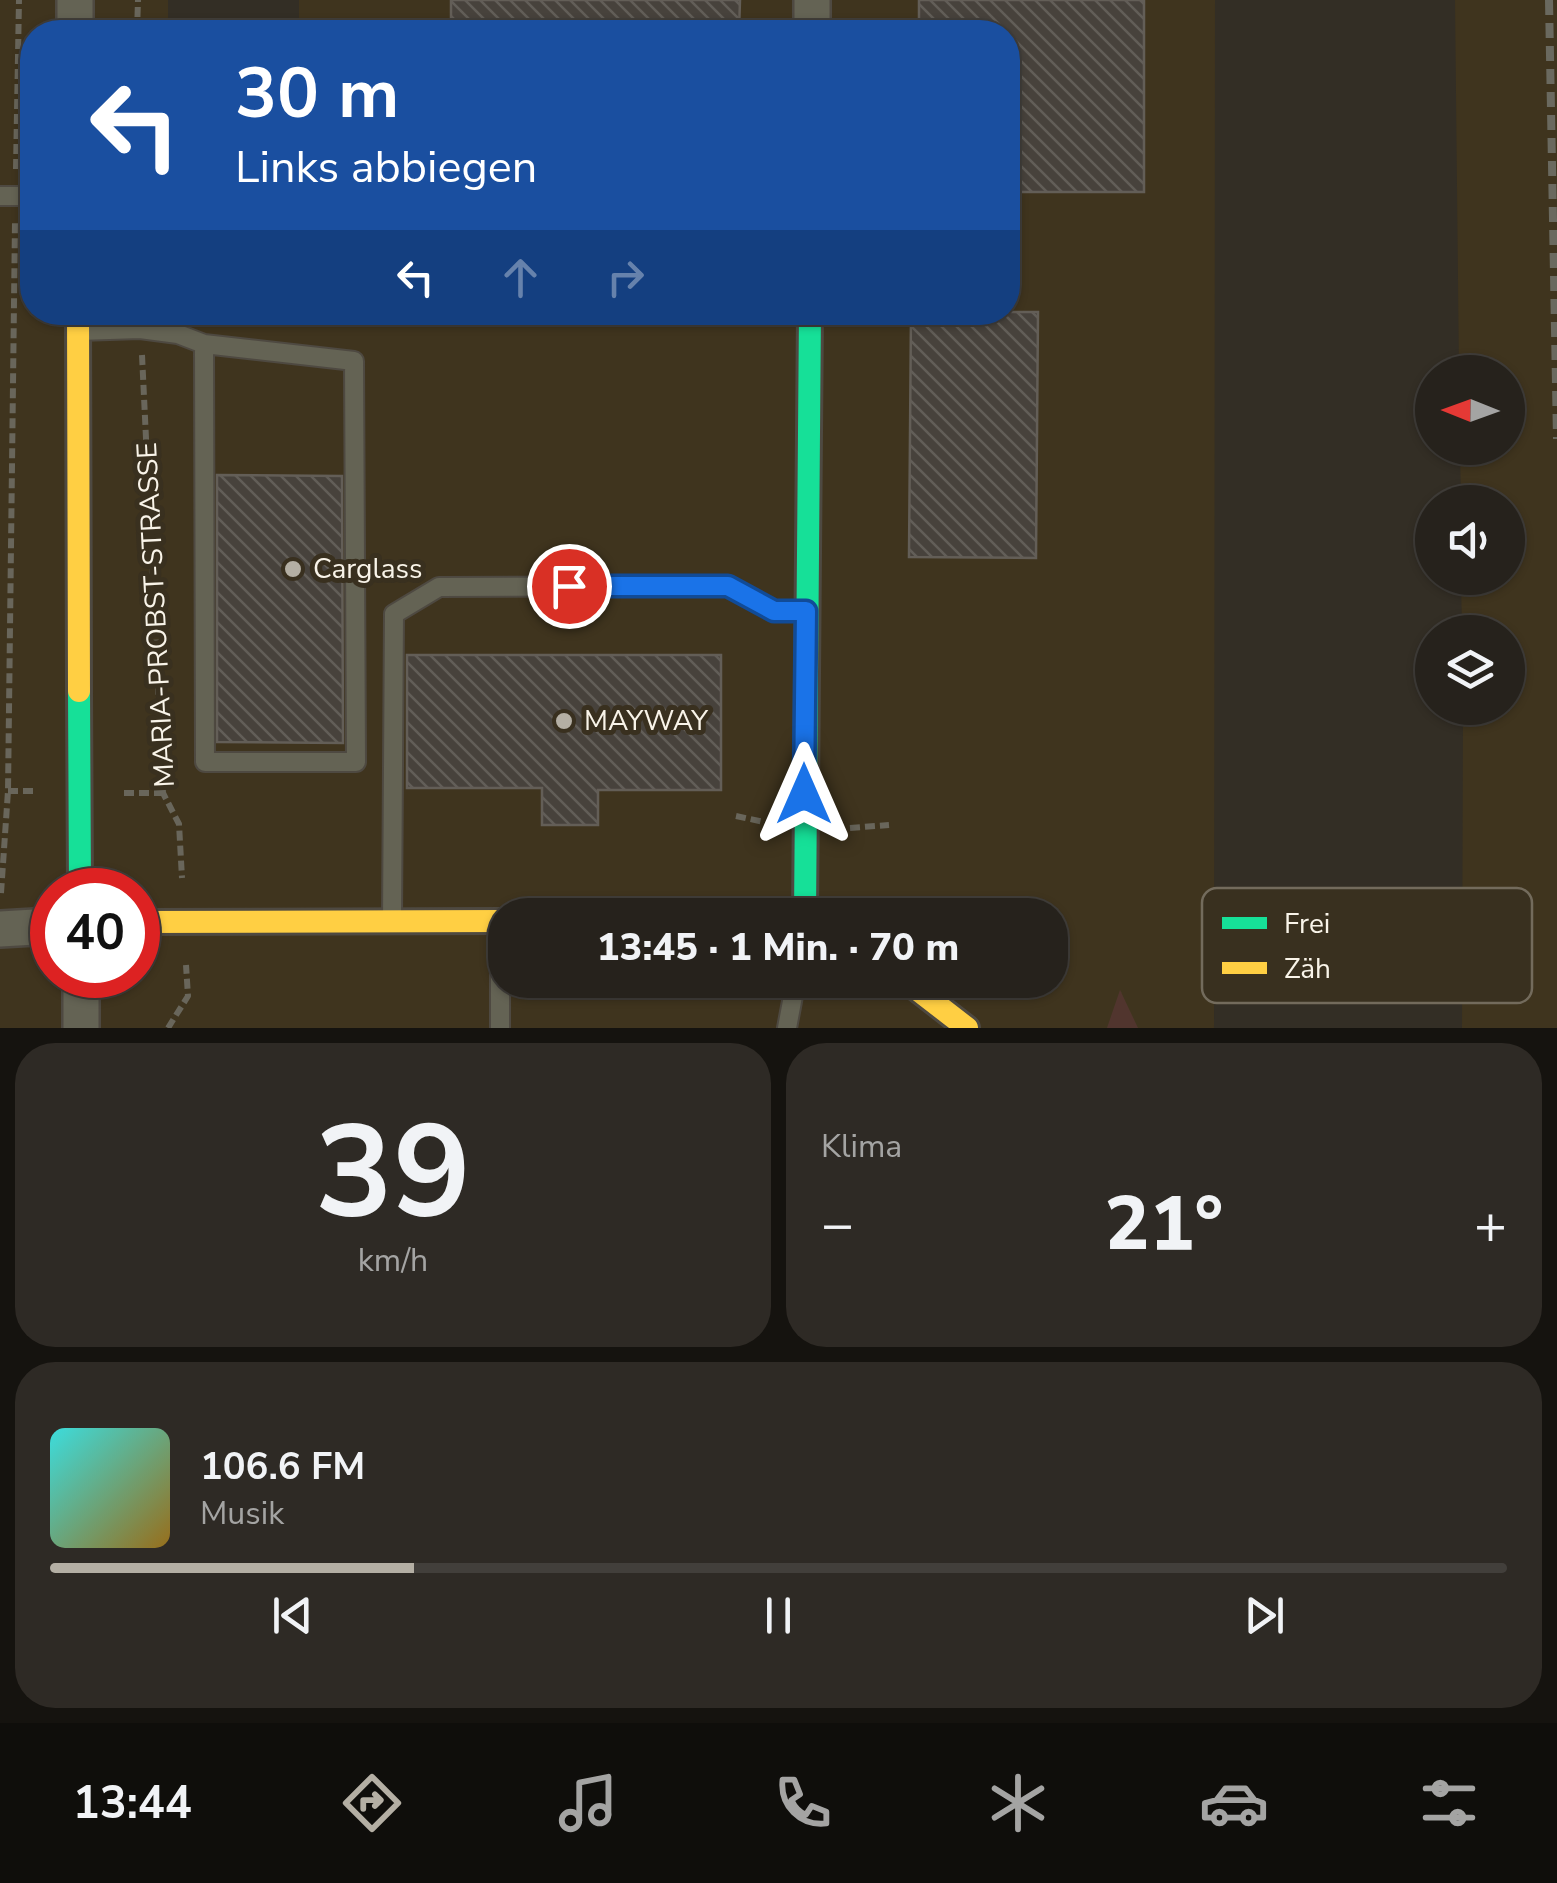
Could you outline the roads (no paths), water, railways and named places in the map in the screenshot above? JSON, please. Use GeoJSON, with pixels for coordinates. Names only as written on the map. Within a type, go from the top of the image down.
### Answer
{"type":"FeatureCollection","features":[{"type":"Feature","properties":{"kind":"street"},"geometry":{"type":"LineString","coordinates":[[78,325],[80,868]]}},
{"type":"Feature","properties":{"kind":"street"},"geometry":{"type":"LineString","coordinates":[[805,898],[810,325]]}},
{"type":"Feature","properties":{"kind":"street"},"geometry":{"type":"LineString","coordinates":[[160,921],[488,922]]}},
{"type":"Feature","properties":{"kind":"street"},"geometry":{"type":"LineString","coordinates":[[0,929],[30,927]]}},
{"type":"Feature","properties":{"kind":"street"},"geometry":{"type":"LineString","coordinates":[[80,998],[81,1028]]}},
{"type":"Feature","properties":{"kind":"street"},"geometry":{"type":"LineString","coordinates":[[928,998],[967,1028]]}},
{"type":"Feature","properties":{"kind":"lane"},"geometry":{"type":"LineString","coordinates":[[105,325],[178,334],[204,344],[354,361],[356,762],[205,762],[204,344]]}},
{"type":"Feature","properties":{"kind":"lane"},"geometry":{"type":"LineString","coordinates":[[392,920],[394,614],[439,587],[728,586],[774,611],[806,611]]}},
{"type":"Feature","properties":{"kind":"lane"},"geometry":{"type":"LineString","coordinates":[[500,1028],[501,998]]}},
{"type":"Feature","properties":{"kind":"lane"},"geometry":{"type":"LineString","coordinates":[[787,1028],[793,998]]}},
{"type":"Feature","properties":{"kind":"railway"},"geometry":{"type":"LineString","coordinates":[[1549,0],[1557,439]]}},
{"type":"Feature","properties":{"kind":"place","name":"Carglass"},"geometry":{"type":"Point","coordinates":[293,569]}},
{"type":"Feature","properties":{"kind":"place","name":"MAYWAY"},"geometry":{"type":"Point","coordinates":[564,721]}}]}
